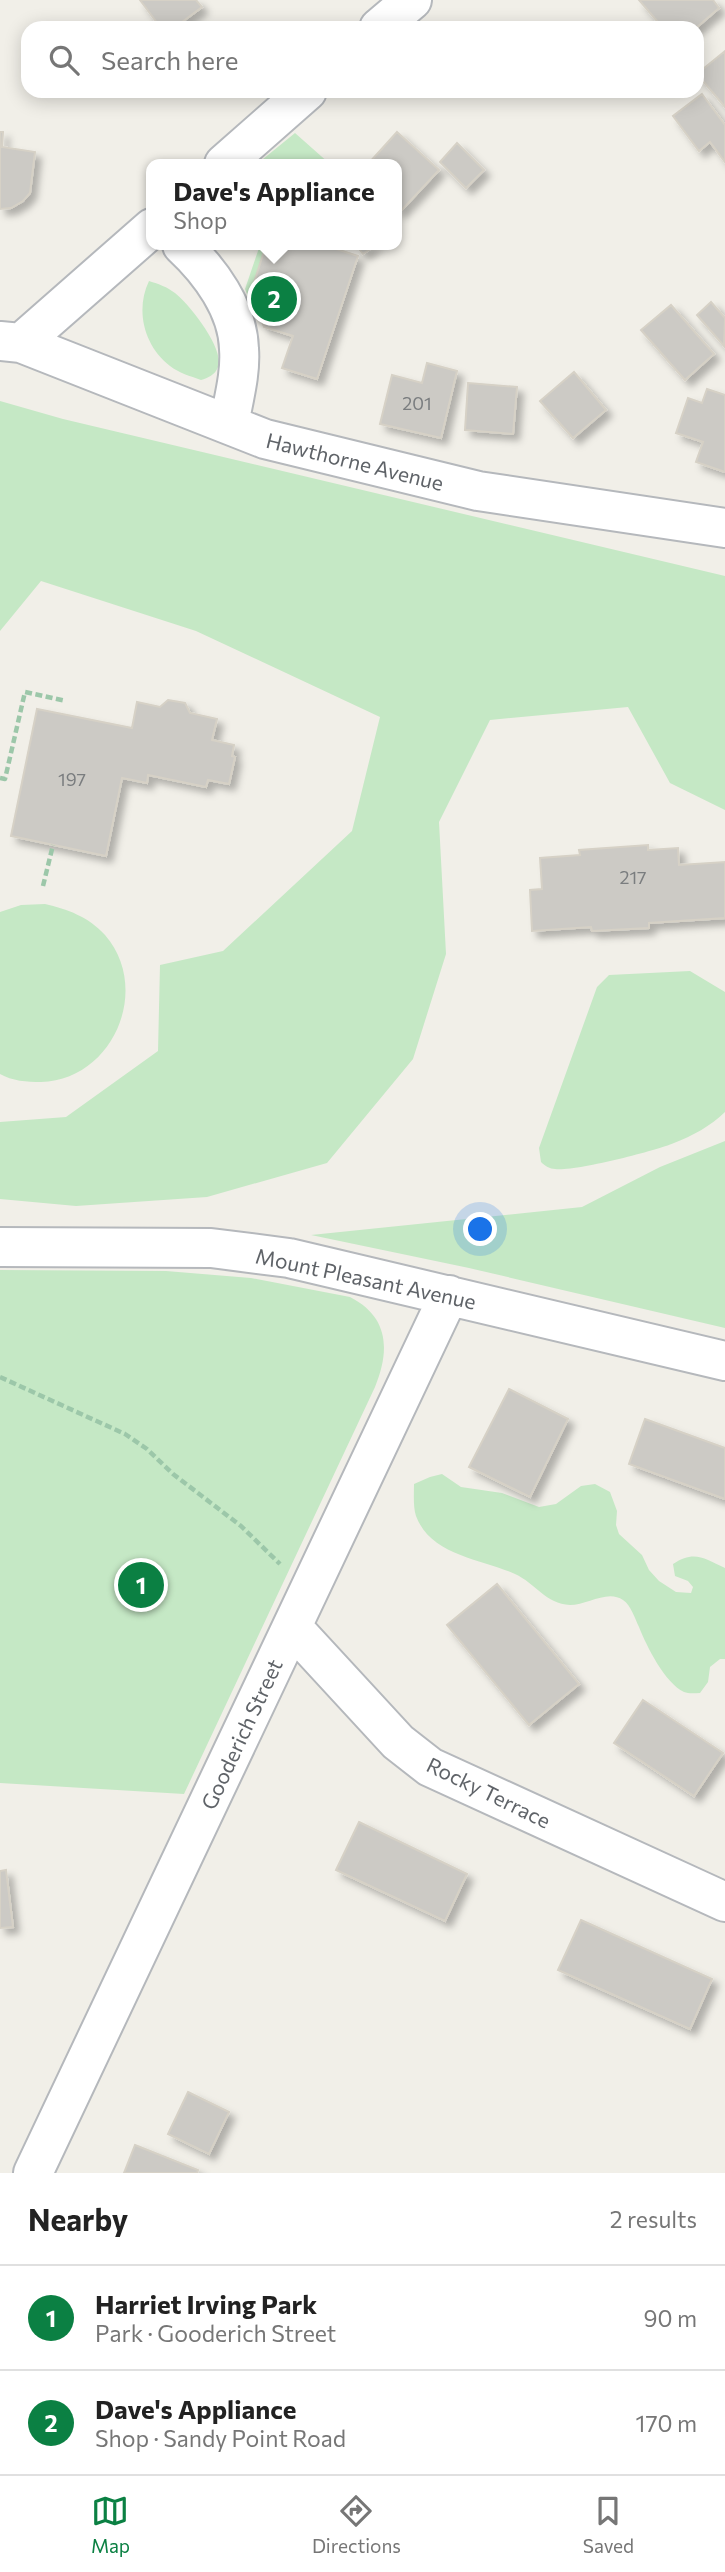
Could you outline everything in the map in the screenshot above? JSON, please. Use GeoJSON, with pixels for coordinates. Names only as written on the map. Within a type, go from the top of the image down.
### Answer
{"type":"FeatureCollection","features":[{"type":"Feature","properties":{"kind":"street"},"geometry":{"type":"LineString","coordinates":[[230,159],[299,98]]}},
{"type":"Feature","properties":{"kind":"street"},"geometry":{"type":"LineString","coordinates":[[11,342],[146,233]]}},
{"type":"Feature","properties":{"kind":"street"},"geometry":{"type":"LineString","coordinates":[[187,250],[205,269],[223,296],[236,326],[240,350],[229,425]]}},
{"type":"Feature","properties":{"kind":"street","name":"Hawthorne Avenue"},"geometry":{"type":"LineString","coordinates":[[11,342],[265,439],[478,491],[725,528]]}},
{"type":"Feature","properties":{"kind":"street","name":"Mount Pleasant Avenue"},"geometry":{"type":"LineString","coordinates":[[0,1247],[211,1248],[289,1258],[725,1361]]}},
{"type":"Feature","properties":{"kind":"street","name":"Gooderich Street"},"geometry":{"type":"LineString","coordinates":[[33,2173],[449,1295]]}},
{"type":"Feature","properties":{"kind":"street","name":"Rocky Terrace"},"geometry":{"type":"LineString","coordinates":[[292,1627],[398,1742],[430,1767],[725,1902]]}},
{"type":"Feature","properties":{"kind":"path"},"geometry":{"type":"LineString","coordinates":[[0,778],[5,779],[25,692],[66,701]]}},
{"type":"Feature","properties":{"kind":"path"},"geometry":{"type":"LineString","coordinates":[[43,886],[53,845]]}},
{"type":"Feature","properties":{"kind":"path"},"geometry":{"type":"LineString","coordinates":[[0,1377],[125,1434],[147,1448],[173,1474],[241,1525],[308,1591]]}},
{"type":"Feature","properties":{"kind":"green space"},"geometry":{"type":"Polygon","coordinates":[[[295,133],[324,159],[263,159],[295,133]]]}},
{"type":"Feature","properties":{"kind":"green space"},"geometry":{"type":"Polygon","coordinates":[[[258,250],[264,250],[251,292],[253,299],[250,301],[245,289],[258,250]]]}},
{"type":"Feature","properties":{"kind":"green space"},"geometry":{"type":"Polygon","coordinates":[[[149,281],[175,293],[204,327],[219,359],[218,367],[211,376],[201,380],[181,372],[161,358],[154,348],[144,327],[143,315],[149,281]]]}},
{"type":"Feature","properties":{"kind":"green space"},"geometry":{"type":"Polygon","coordinates":[[[0,401],[63,419],[725,576],[725,810],[670,783],[628,707],[490,720],[439,822],[446,954],[413,1059],[327,1163],[207,1197],[76,1206],[0,1199],[0,1122],[66,1117],[158,1051],[160,965],[223,951],[352,831],[380,717],[196,631],[41,581],[0,631],[0,401]]]}},
{"type":"Feature","properties":{"kind":"green space"},"geometry":{"type":"Polygon","coordinates":[[[45,904],[77,915],[92,923],[105,935],[119,957],[125,980],[124,1005],[118,1028],[105,1049],[88,1066],[66,1077],[41,1082],[25,1081],[0,1074],[0,912],[21,905],[45,904]]]}},
{"type":"Feature","properties":{"kind":"green space"},"geometry":{"type":"Polygon","coordinates":[[[690,971],[725,992],[725,1112],[694,1134],[650,1151],[565,1169],[553,1169],[544,1165],[539,1148],[597,987],[609,975],[690,971]]]}},
{"type":"Feature","properties":{"kind":"green space"},"geometry":{"type":"Polygon","coordinates":[[[725,1141],[725,1328],[469,1268],[311,1235],[582,1207],[660,1167],[725,1141]]]}},
{"type":"Feature","properties":{"kind":"green space"},"geometry":{"type":"Polygon","coordinates":[[[0,1270],[166,1271],[251,1278],[350,1297],[372,1314],[383,1336],[383,1360],[375,1387],[184,1794],[0,1783],[0,1270]]]}},
{"type":"Feature","properties":{"kind":"green space"},"geometry":{"type":"Polygon","coordinates":[[[442,1474],[461,1487],[502,1493],[539,1507],[556,1504],[581,1486],[595,1484],[610,1492],[617,1511],[616,1525],[619,1534],[642,1555],[649,1570],[659,1581],[676,1592],[691,1593],[693,1587],[688,1581],[675,1576],[673,1564],[680,1560],[699,1557],[725,1568],[725,1659],[720,1659],[710,1667],[708,1682],[700,1693],[684,1692],[670,1681],[652,1654],[631,1609],[623,1600],[611,1596],[577,1604],[562,1604],[547,1597],[515,1574],[459,1554],[433,1540],[416,1516],[414,1484],[442,1474]]]}},
{"type":"Feature","properties":{"kind":"building"},"geometry":{"type":"Polygon","coordinates":[[[140,0],[196,0],[202,7],[183,21],[156,21],[140,0]]]}},
{"type":"Feature","properties":{"kind":"building"},"geometry":{"type":"Polygon","coordinates":[[[639,0],[713,0],[719,8],[704,21],[657,21],[639,0]]]}},
{"type":"Feature","properties":{"kind":"building"},"geometry":{"type":"Polygon","coordinates":[[[725,51],[725,107],[704,82],[704,68],[725,51]]]}},
{"type":"Feature","properties":{"kind":"building"},"geometry":{"type":"Polygon","coordinates":[[[704,97],[725,125],[725,162],[710,142],[699,151],[673,116],[697,98],[704,97]]]}},
{"type":"Feature","properties":{"kind":"building"},"geometry":{"type":"Polygon","coordinates":[[[0,132],[3,132],[2,147],[35,152],[30,193],[11,208],[0,209],[0,132]]]}},
{"type":"Feature","properties":{"kind":"building"},"geometry":{"type":"Polygon","coordinates":[[[397,132],[439,170],[402,210],[402,159],[373,159],[397,132]]]}},
{"type":"Feature","properties":{"kind":"building"},"geometry":{"type":"Polygon","coordinates":[[[457,143],[484,170],[466,188],[440,162],[457,143]]]}},
{"type":"Feature","properties":{"kind":"building"},"geometry":{"type":"Polygon","coordinates":[[[264,250],[339,250],[358,256],[317,379],[282,368],[293,336],[264,327],[251,292],[264,250]]]}},
{"type":"Feature","properties":{"kind":"building"},"geometry":{"type":"Polygon","coordinates":[[[711,302],[725,318],[724,346],[697,315],[711,302]]]}},
{"type":"Feature","properties":{"kind":"building"},"geometry":{"type":"Polygon","coordinates":[[[671,305],[714,354],[685,380],[641,330],[671,305]]]}},
{"type":"Feature","properties":{"kind":"building"},"geometry":{"type":"Polygon","coordinates":[[[427,363],[457,371],[441,438],[380,424],[392,375],[422,383],[427,363]]]}},
{"type":"Feature","properties":{"kind":"building"},"geometry":{"type":"Polygon","coordinates":[[[574,372],[606,410],[573,438],[540,401],[574,372]]]}},
{"type":"Feature","properties":{"kind":"building"},"geometry":{"type":"Polygon","coordinates":[[[468,383],[517,387],[513,434],[465,430],[468,383]]]}},
{"type":"Feature","properties":{"kind":"building"},"geometry":{"type":"Polygon","coordinates":[[[707,389],[725,395],[725,472],[696,462],[703,442],[676,433],[688,398],[702,403],[707,389]]]}},
{"type":"Feature","properties":{"kind":"building"},"geometry":{"type":"Polygon","coordinates":[[[168,700],[185,703],[190,713],[217,719],[212,740],[234,745],[232,756],[235,757],[229,784],[208,780],[206,787],[148,775],[147,783],[122,778],[106,856],[11,836],[37,709],[132,728],[137,702],[160,707],[168,700]]]}},
{"type":"Feature","properties":{"kind":"building"},"geometry":{"type":"Polygon","coordinates":[[[648,845],[648,850],[678,848],[679,865],[725,862],[725,918],[649,923],[649,928],[592,931],[591,927],[532,931],[530,890],[542,889],[540,858],[580,855],[579,850],[648,845]]]}},
{"type":"Feature","properties":{"kind":"building"},"geometry":{"type":"Polygon","coordinates":[[[509,1389],[568,1419],[530,1497],[469,1467],[509,1389]]]}},
{"type":"Feature","properties":{"kind":"building"},"geometry":{"type":"Polygon","coordinates":[[[645,1419],[725,1448],[725,1499],[629,1464],[645,1419]]]}},
{"type":"Feature","properties":{"kind":"building"},"geometry":{"type":"Polygon","coordinates":[[[497,1584],[579,1684],[529,1725],[447,1625],[497,1584]]]}},
{"type":"Feature","properties":{"kind":"building"},"geometry":{"type":"Polygon","coordinates":[[[643,1700],[723,1753],[694,1796],[614,1743],[643,1700]]]}},
{"type":"Feature","properties":{"kind":"building"},"geometry":{"type":"Polygon","coordinates":[[[359,1822],[467,1874],[445,1921],[336,1870],[359,1822]]]}},
{"type":"Feature","properties":{"kind":"building"},"geometry":{"type":"Polygon","coordinates":[[[6,1870],[13,1927],[0,1928],[0,1871],[6,1870]]]}},
{"type":"Feature","properties":{"kind":"building"},"geometry":{"type":"Polygon","coordinates":[[[581,1920],[712,1979],[690,2029],[558,1970],[581,1920]]]}},
{"type":"Feature","properties":{"kind":"building"},"geometry":{"type":"Polygon","coordinates":[[[188,2092],[229,2112],[209,2154],[168,2134],[188,2092]]]}},
{"type":"Feature","properties":{"kind":"building"},"geometry":{"type":"Polygon","coordinates":[[[135,2145],[198,2170],[197,2173],[124,2173],[135,2145]]]}},
{"type":"Feature","properties":{"kind":"place","name":"Dave's Appliance"},"geometry":{"type":"Point","coordinates":[274,299]}},
{"type":"Feature","properties":{"kind":"place","name":"Harriet Irving Park"},"geometry":{"type":"Point","coordinates":[141,1585]}}]}
